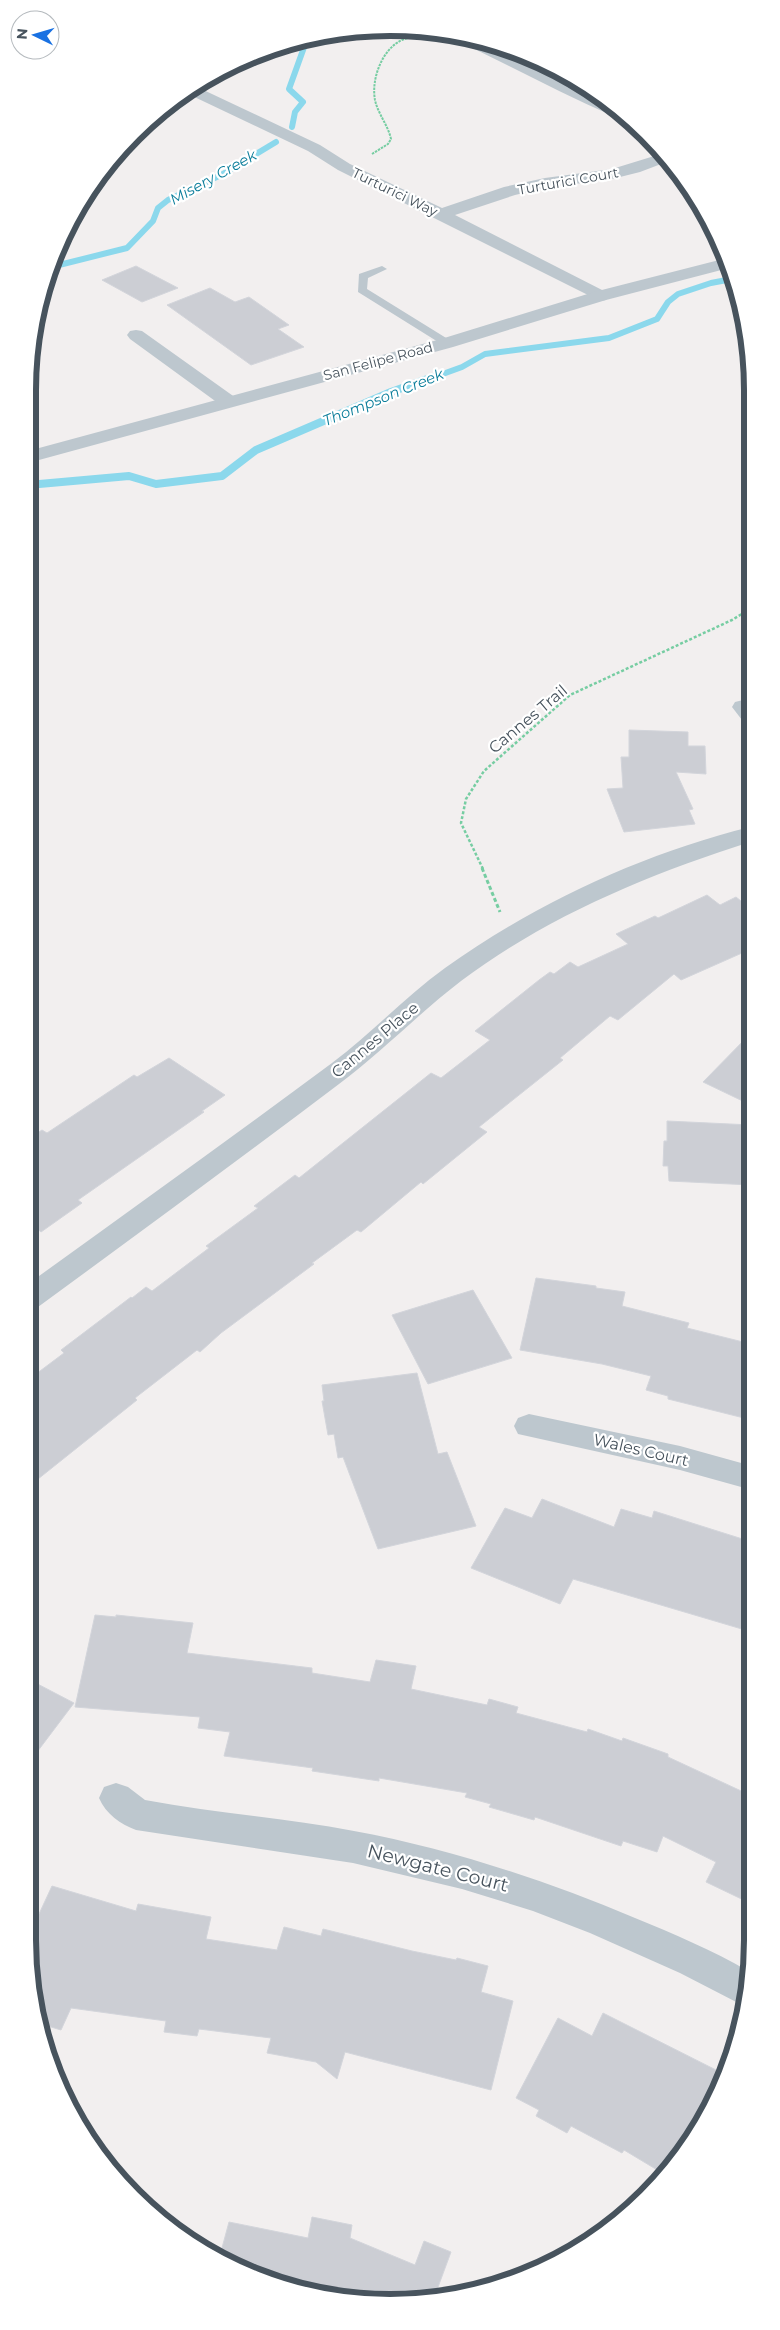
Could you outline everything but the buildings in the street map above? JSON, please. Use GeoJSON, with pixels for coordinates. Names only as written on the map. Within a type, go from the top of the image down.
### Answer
{"type":"FeatureCollection","features":[{"type":"Feature","properties":{"kind":"street"},"geometry":{"type":"LineString","coordinates":[[489,50],[597,103]]}},
{"type":"Feature","properties":{"kind":"street","name":"Turturici Way"},"geometry":{"type":"LineString","coordinates":[[198,93],[314,148],[344,167],[441,214],[600,296]]}},
{"type":"Feature","properties":{"kind":"street","name":"Turturici Court"},"geometry":{"type":"LineString","coordinates":[[441,214],[510,191],[545,183],[612,174],[658,159]]}},
{"type":"Feature","properties":{"kind":"street","name":"San Felipe Road"},"geometry":{"type":"LineString","coordinates":[[36,455],[447,343],[600,296],[721,265]]}},
{"type":"Feature","properties":{"kind":"street"},"geometry":{"type":"LineString","coordinates":[[136,336],[230,402]]}},
{"type":"Feature","properties":{"kind":"street","name":"Cannes Place"},"geometry":{"type":"LineString","coordinates":[[36,1293],[345,1066],[440,985],[516,931],[589,893],[674,858],[744,836]]}},
{"type":"Feature","properties":{"kind":"street","name":"Wales Court"},"geometry":{"type":"LineString","coordinates":[[529,1426],[680,1458],[744,1476]]}},
{"type":"Feature","properties":{"kind":"street","name":"Newgate Court"},"geometry":{"type":"LineString","coordinates":[[116,1798],[136,1814],[352,1846],[411,1858],[494,1880],[614,1926],[697,1962],[741,1986]]}},
{"type":"Feature","properties":{"kind":"lane"},"geometry":{"type":"LineString","coordinates":[[382,269],[363,276],[362,290],[447,343]]}},
{"type":"Feature","properties":{"kind":"path"},"geometry":{"type":"LineString","coordinates":[[344,167],[377,152],[391,139],[390,133],[380,114],[373,89],[385,56],[400,41],[418,37]]}},
{"type":"Feature","properties":{"kind":"path","name":"Cannes Trail"},"geometry":{"type":"LineString","coordinates":[[516,931],[502,916],[492,886],[461,823],[466,799],[484,771],[570,695],[744,612]]}},
{"type":"Feature","properties":{"kind":"waterway","name":"Misery Creek"},"geometry":{"type":"LineString","coordinates":[[292,127],[295,112],[303,102],[289,89],[304,47]]}},
{"type":"Feature","properties":{"kind":"waterway","name":"Misery Creek"},"geometry":{"type":"LineString","coordinates":[[59,265],[127,248],[153,221],[158,208],[168,200],[223,174],[276,142]]}},
{"type":"Feature","properties":{"kind":"waterway","name":"Thompson Creek"},"geometry":{"type":"LineString","coordinates":[[429,379],[462,367],[485,354],[609,338],[657,319],[668,302],[678,294],[726,280]]}},
{"type":"Feature","properties":{"kind":"waterway","name":"Thompson Creek"},"geometry":{"type":"LineString","coordinates":[[36,484],[129,476],[156,484],[222,476],[256,450],[391,392],[433,377]]}}]}
